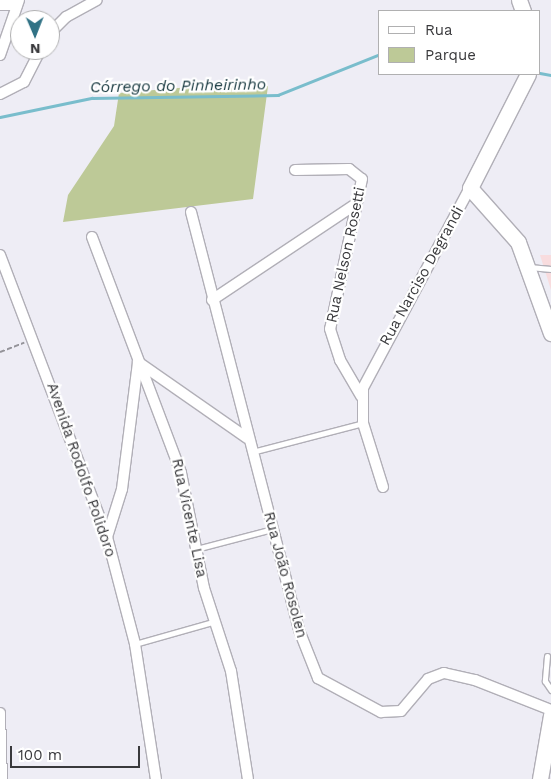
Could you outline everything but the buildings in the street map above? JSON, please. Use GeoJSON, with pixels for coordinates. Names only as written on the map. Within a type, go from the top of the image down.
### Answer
{"type":"FeatureCollection","features":[{"type":"Feature","properties":{"kind":"main road","name":"Rua Narciso Degrandi"},"geometry":{"type":"LineString","coordinates":[[470,188],[528,75]]}},
{"type":"Feature","properties":{"kind":"main road"},"geometry":{"type":"LineString","coordinates":[[470,188],[518,242],[529,266],[551,333]]}},
{"type":"Feature","properties":{"kind":"main road"},"geometry":{"type":"LineString","coordinates":[[540,779],[549,745],[551,715]]}},
{"type":"Feature","properties":{"kind":"street"},"geometry":{"type":"LineString","coordinates":[[60,23],[66,17],[97,0]]}},
{"type":"Feature","properties":{"kind":"street"},"geometry":{"type":"LineString","coordinates":[[0,5],[18,3],[0,55]]}},
{"type":"Feature","properties":{"kind":"street"},"geometry":{"type":"LineString","coordinates":[[0,94],[24,82],[35,60]]}},
{"type":"Feature","properties":{"kind":"street","name":"Rua Nelson Rosetti"},"geometry":{"type":"LineString","coordinates":[[295,170],[356,171],[362,186],[356,204],[330,329],[340,360],[361,396]]}},
{"type":"Feature","properties":{"kind":"street","name":"Rua Narciso Degrandi"},"geometry":{"type":"LineString","coordinates":[[383,487],[363,423],[361,396],[385,341],[470,188]]}},
{"type":"Feature","properties":{"kind":"street"},"geometry":{"type":"LineString","coordinates":[[212,300],[356,204]]}},
{"type":"Feature","properties":{"kind":"street","name":"Rua João Rosolen"},"geometry":{"type":"LineString","coordinates":[[190,212],[247,438],[312,669],[326,685],[391,714],[408,705],[428,678],[444,673],[475,680],[551,710]]}},
{"type":"Feature","properties":{"kind":"street","name":"Rua Vicente Lisa"},"geometry":{"type":"LineString","coordinates":[[92,237],[181,473],[196,549],[231,670],[248,779]]}},
{"type":"Feature","properties":{"kind":"street","name":"Avenida Rodolfo Polidoro"},"geometry":{"type":"LineString","coordinates":[[0,255],[107,537],[135,644],[156,779]]}},
{"type":"Feature","properties":{"kind":"street"},"geometry":{"type":"LineString","coordinates":[[107,537],[122,489],[138,362],[247,438]]}},
{"type":"Feature","properties":{"kind":"street"},"geometry":{"type":"LineString","coordinates":[[0,713],[2,779]]}},
{"type":"Feature","properties":{"kind":"lane"},"geometry":{"type":"LineString","coordinates":[[529,266],[551,269]]}},
{"type":"Feature","properties":{"kind":"lane"},"geometry":{"type":"LineString","coordinates":[[252,453],[363,423]]}},
{"type":"Feature","properties":{"kind":"lane"},"geometry":{"type":"LineString","coordinates":[[196,549],[272,529]]}},
{"type":"Feature","properties":{"kind":"lane"},"geometry":{"type":"LineString","coordinates":[[135,644],[216,621]]}},
{"type":"Feature","properties":{"kind":"lane"},"geometry":{"type":"LineString","coordinates":[[547,656],[545,681],[551,690]]}},
{"type":"Feature","properties":{"kind":"path"},"geometry":{"type":"LineString","coordinates":[[0,352],[33,340]]}},
{"type":"Feature","properties":{"kind":"shaded area"},"geometry":{"type":"Polygon","coordinates":[[[540,255],[551,255],[551,290],[540,255]]]}},
{"type":"Feature","properties":{"kind":"green space"},"geometry":{"type":"Polygon","coordinates":[[[202,86],[268,86],[253,199],[63,222],[68,195],[114,126],[119,93],[202,86]]]}},
{"type":"Feature","properties":{"kind":"waterway","name":"Córrego do Pinheirinho"},"geometry":{"type":"LineString","coordinates":[[0,117],[92,98],[278,95],[378,55]]}},
{"type":"Feature","properties":{"kind":"waterway","name":"Córrego do Pinheirinho"},"geometry":{"type":"LineString","coordinates":[[541,73],[551,75]]}}]}
